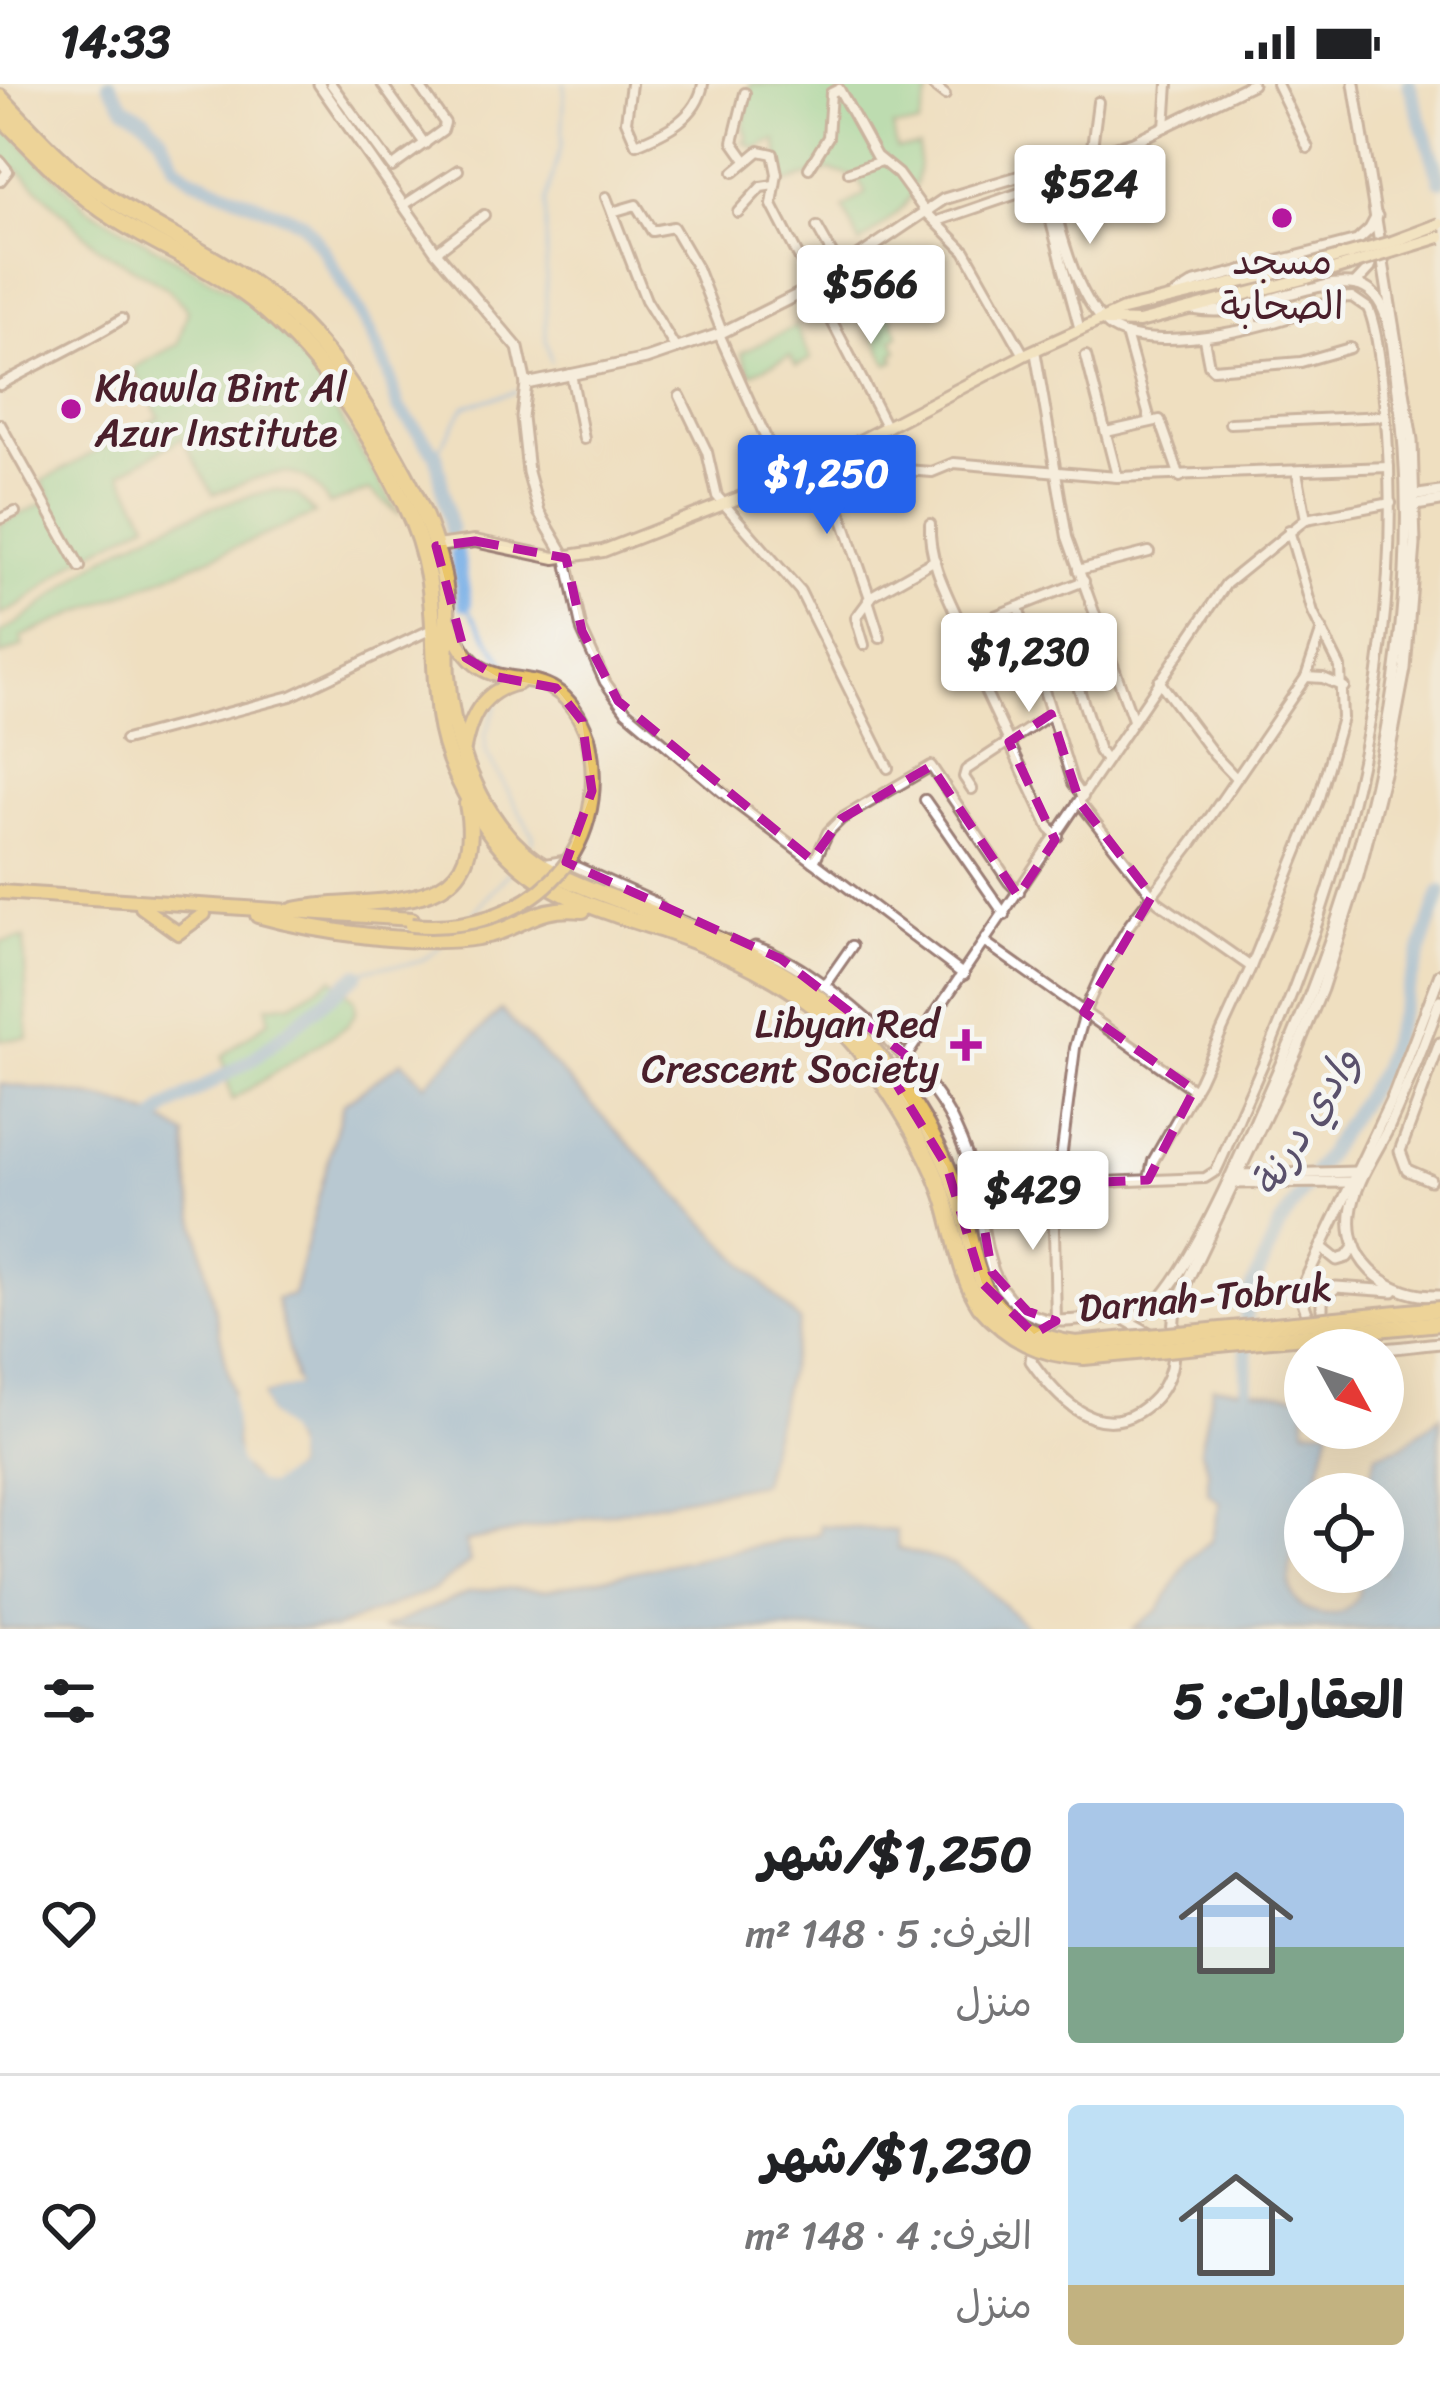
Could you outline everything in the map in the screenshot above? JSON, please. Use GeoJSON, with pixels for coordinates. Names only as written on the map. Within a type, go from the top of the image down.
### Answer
{"type":"FeatureCollection","features":[{"type":"Feature","properties":{"kind":"highway"},"geometry":{"type":"LineString","coordinates":[[0,97],[80,176],[127,209],[237,272],[309,334],[346,377],[395,457],[436,546],[447,612],[449,693],[463,755],[502,827],[540,865],[746,952],[842,1016],[892,1077],[947,1167],[962,1205],[985,1302]]}},
{"type":"Feature","properties":{"kind":"highway"},"geometry":{"type":"LineString","coordinates":[[0,116],[80,194],[111,217],[229,282],[278,321],[310,355],[368,438],[407,509],[428,564],[439,718],[453,771],[494,838],[522,867],[562,895],[750,966],[804,998],[844,1032],[922,1147],[943,1192],[965,1279],[985,1302]]}},
{"type":"Feature","properties":{"kind":"highway"},"geometry":{"type":"LineString","coordinates":[[294,910],[414,898],[446,885],[462,866],[471,844],[465,793]]}},
{"type":"Feature","properties":{"kind":"highway"},"geometry":{"type":"LineString","coordinates":[[258,915],[314,928],[461,939],[498,932],[548,909],[606,912]]}},
{"type":"Feature","properties":{"kind":"highway","name":"Darnah-Tobruk"},"geometry":{"type":"LineString","coordinates":[[985,1302],[1034,1334],[1076,1344],[1440,1309]]}},
{"type":"Feature","properties":{"kind":"highway","name":"Darnah-Tobruk"},"geometry":{"type":"LineString","coordinates":[[985,1302],[998,1327],[1027,1346],[1084,1358],[1440,1323]]}},
{"type":"Feature","properties":{"kind":"main road"},"geometry":{"type":"LineString","coordinates":[[1103,320],[1138,322],[1192,309],[1440,224]]}},
{"type":"Feature","properties":{"kind":"main road"},"geometry":{"type":"LineString","coordinates":[[436,546],[475,542],[561,558],[603,551],[785,480],[1029,352],[1133,306],[1306,272],[1440,237]]}},
{"type":"Feature","properties":{"kind":"main road"},"geometry":{"type":"LineString","coordinates":[[0,895],[204,914],[411,922],[489,914],[522,898],[550,874],[573,841],[585,804],[585,738],[574,706],[556,688],[535,680],[498,677],[473,664],[461,650],[447,612]]}},
{"type":"Feature","properties":{"kind":"main road"},"geometry":{"type":"LineString","coordinates":[[463,755],[477,708],[500,688],[517,683],[538,685],[557,695],[585,738]]}},
{"type":"Feature","properties":{"kind":"main road"},"geometry":{"type":"LineString","coordinates":[[0,895],[294,910],[411,922]]}},
{"type":"Feature","properties":{"kind":"main road"},"geometry":{"type":"LineString","coordinates":[[142,907],[178,933],[204,914]]}},
{"type":"Feature","properties":{"kind":"street"},"geometry":{"type":"LineString","coordinates":[[319,84],[436,252],[514,342],[526,384],[524,453],[539,512],[557,539],[582,631],[618,701],[698,773],[964,975]]}},
{"type":"Feature","properties":{"kind":"street"},"geometry":{"type":"LineString","coordinates":[[331,84],[392,167],[445,124],[418,84]]}},
{"type":"Feature","properties":{"kind":"street"},"geometry":{"type":"LineString","coordinates":[[382,84],[424,144]]}},
{"type":"Feature","properties":{"kind":"street"},"geometry":{"type":"LineString","coordinates":[[632,85],[626,121],[637,144],[692,110],[703,84]]}},
{"type":"Feature","properties":{"kind":"street"},"geometry":{"type":"LineString","coordinates":[[931,84],[944,94]]}},
{"type":"Feature","properties":{"kind":"street"},"geometry":{"type":"LineString","coordinates":[[1165,127],[1168,84]]}},
{"type":"Feature","properties":{"kind":"street"},"geometry":{"type":"LineString","coordinates":[[526,384],[676,349],[721,333],[815,286],[924,209],[964,191],[1133,142],[1233,87],[1252,84]]}},
{"type":"Feature","properties":{"kind":"street"},"geometry":{"type":"LineString","coordinates":[[1277,84],[1308,148]]}},
{"type":"Feature","properties":{"kind":"street"},"geometry":{"type":"LineString","coordinates":[[1162,1322],[1177,1302],[1310,1021],[1363,857],[1403,683],[1412,608],[1415,500],[1406,388],[1354,84]]}},
{"type":"Feature","properties":{"kind":"street"},"geometry":{"type":"LineString","coordinates":[[809,168],[828,137],[830,95],[837,89],[881,161],[964,250],[1029,352],[1058,472],[1061,512],[1132,720]]}},
{"type":"Feature","properties":{"kind":"street"},"geometry":{"type":"LineString","coordinates":[[745,159],[733,139],[746,93]]}},
{"type":"Feature","properties":{"kind":"street"},"geometry":{"type":"LineString","coordinates":[[1091,156],[1097,102]]}},
{"type":"Feature","properties":{"kind":"street"},"geometry":{"type":"LineString","coordinates":[[937,221],[1127,155],[1133,142]]}},
{"type":"Feature","properties":{"kind":"street"},"geometry":{"type":"LineString","coordinates":[[734,172],[759,151],[770,152],[777,167],[772,205],[887,428]]}},
{"type":"Feature","properties":{"kind":"street"},"geometry":{"type":"LineString","coordinates":[[0,161],[8,171],[0,181]]}},
{"type":"Feature","properties":{"kind":"street"},"geometry":{"type":"LineString","coordinates":[[849,172],[881,161]]}},
{"type":"Feature","properties":{"kind":"street"},"geometry":{"type":"LineString","coordinates":[[404,205],[458,170]]}},
{"type":"Feature","properties":{"kind":"street"},"geometry":{"type":"LineString","coordinates":[[976,1187],[1201,1178],[1216,1171],[1316,932],[1364,750],[1384,632],[1391,503],[1372,316],[1361,302],[1346,297],[1204,339],[1126,334],[1103,320],[1076,277],[1055,208],[1052,180]]}},
{"type":"Feature","properties":{"kind":"street"},"geometry":{"type":"LineString","coordinates":[[738,212],[760,187],[774,184]]}},
{"type":"Feature","properties":{"kind":"street"},"geometry":{"type":"LineString","coordinates":[[1034,188],[1048,211],[1080,330]]}},
{"type":"Feature","properties":{"kind":"street"},"geometry":{"type":"LineString","coordinates":[[606,197],[646,300],[676,349]]}},
{"type":"Feature","properties":{"kind":"street"},"geometry":{"type":"LineString","coordinates":[[612,212],[636,205],[652,231],[673,227],[697,268],[785,480]]}},
{"type":"Feature","properties":{"kind":"street"},"geometry":{"type":"LineString","coordinates":[[436,252],[484,215]]}},
{"type":"Feature","properties":{"kind":"street"},"geometry":{"type":"LineString","coordinates":[[1171,299],[1196,283],[1357,241],[1377,216]]}},
{"type":"Feature","properties":{"kind":"street"},"geometry":{"type":"LineString","coordinates":[[817,227],[841,268]]}},
{"type":"Feature","properties":{"kind":"street"},"geometry":{"type":"LineString","coordinates":[[1355,284],[1373,260],[1369,247],[1357,241]]}},
{"type":"Feature","properties":{"kind":"street"},"geometry":{"type":"LineString","coordinates":[[1371,292],[1376,281],[1388,283]]}},
{"type":"Feature","properties":{"kind":"street"},"geometry":{"type":"LineString","coordinates":[[746,952],[755,947],[769,952],[823,987],[907,1057],[951,1118],[976,1187],[992,1272],[1027,1311],[1056,1321],[1150,1309],[1182,1271],[1236,1179],[1328,944],[1380,755],[1401,634],[1415,500],[1384,311],[1371,292],[1341,283],[1248,306],[1192,309]]}},
{"type":"Feature","properties":{"kind":"street"},"geometry":{"type":"LineString","coordinates":[[1248,306],[1254,326]]}},
{"type":"Feature","properties":{"kind":"street"},"geometry":{"type":"LineString","coordinates":[[0,385],[122,319]]}},
{"type":"Feature","properties":{"kind":"street"},"geometry":{"type":"LineString","coordinates":[[1126,334],[1150,420]]}},
{"type":"Feature","properties":{"kind":"street"},"geometry":{"type":"LineString","coordinates":[[1204,339],[1214,369],[1301,362],[1350,348]]}},
{"type":"Feature","properties":{"kind":"street"},"geometry":{"type":"LineString","coordinates":[[1086,356],[1117,477]]}},
{"type":"Feature","properties":{"kind":"street"},"geometry":{"type":"LineString","coordinates":[[571,374],[584,439]]}},
{"type":"Feature","properties":{"kind":"street"},"geometry":{"type":"LineString","coordinates":[[680,396],[706,448],[715,492],[800,590],[888,768]]}},
{"type":"Feature","properties":{"kind":"street"},"geometry":{"type":"LineString","coordinates":[[1230,423],[1385,416]]}},
{"type":"Feature","properties":{"kind":"street"},"geometry":{"type":"LineString","coordinates":[[1106,432],[1150,420],[1162,422],[1180,477]]}},
{"type":"Feature","properties":{"kind":"street"},"geometry":{"type":"LineString","coordinates":[[0,424],[80,567]]}},
{"type":"Feature","properties":{"kind":"street"},"geometry":{"type":"LineString","coordinates":[[824,461],[880,638]]}},
{"type":"Feature","properties":{"kind":"street"},"geometry":{"type":"LineString","coordinates":[[830,475],[879,468],[932,472],[954,464],[1117,477],[1389,466]]}},
{"type":"Feature","properties":{"kind":"street"},"geometry":{"type":"LineString","coordinates":[[1297,472],[1306,519]]}},
{"type":"Feature","properties":{"kind":"street"},"geometry":{"type":"LineString","coordinates":[[1415,500],[1440,492]]}},
{"type":"Feature","properties":{"kind":"street"},"geometry":{"type":"LineString","coordinates":[[1415,500],[1440,501]]}},
{"type":"Feature","properties":{"kind":"street"},"geometry":{"type":"LineString","coordinates":[[892,1077],[1226,584],[1306,519],[1391,503]]}},
{"type":"Feature","properties":{"kind":"street"},"geometry":{"type":"LineString","coordinates":[[0,519],[15,512]]}},
{"type":"Feature","properties":{"kind":"street"},"geometry":{"type":"LineString","coordinates":[[930,524],[935,560],[963,629]]}},
{"type":"Feature","properties":{"kind":"street"},"geometry":{"type":"LineString","coordinates":[[1148,1180],[1153,1161],[1194,1090],[1251,967],[1318,801],[1342,718],[1337,657],[1310,605],[1289,530]]}},
{"type":"Feature","properties":{"kind":"street"},"geometry":{"type":"LineString","coordinates":[[1078,570],[1149,552]]}},
{"type":"Feature","properties":{"kind":"street"},"geometry":{"type":"LineString","coordinates":[[864,645],[856,618],[869,599],[935,560]]}},
{"type":"Feature","properties":{"kind":"street"},"geometry":{"type":"LineString","coordinates":[[977,623],[1084,581]]}},
{"type":"Feature","properties":{"kind":"street"},"geometry":{"type":"LineString","coordinates":[[1018,607],[1082,800],[1152,896],[1251,967]]}},
{"type":"Feature","properties":{"kind":"street"},"geometry":{"type":"LineString","coordinates":[[125,740],[291,696],[436,627]]}},
{"type":"Feature","properties":{"kind":"street"},"geometry":{"type":"LineString","coordinates":[[1056,1321],[1055,1184],[1084,1012],[1112,953],[1306,677],[1322,629]]}},
{"type":"Feature","properties":{"kind":"street"},"geometry":{"type":"LineString","coordinates":[[1384,632],[1401,634]]}},
{"type":"Feature","properties":{"kind":"street"},"geometry":{"type":"LineString","coordinates":[[965,648],[1050,829],[1058,836]]}},
{"type":"Feature","properties":{"kind":"street"},"geometry":{"type":"LineString","coordinates":[[1077,676],[1110,655]]}},
{"type":"Feature","properties":{"kind":"street"},"geometry":{"type":"LineString","coordinates":[[1069,658],[1106,761]]}},
{"type":"Feature","properties":{"kind":"street"},"geometry":{"type":"LineString","coordinates":[[1306,677],[1343,687]]}},
{"type":"Feature","properties":{"kind":"street"},"geometry":{"type":"LineString","coordinates":[[1160,681],[1237,778]]}},
{"type":"Feature","properties":{"kind":"street"},"geometry":{"type":"LineString","coordinates":[[972,789],[964,777],[966,770],[1051,714]]}},
{"type":"Feature","properties":{"kind":"street"},"geometry":{"type":"LineString","coordinates":[[814,862],[828,832],[841,819],[934,767],[1020,892]]}},
{"type":"Feature","properties":{"kind":"street"},"geometry":{"type":"LineString","coordinates":[[925,800],[1005,915]]}},
{"type":"Feature","properties":{"kind":"street"},"geometry":{"type":"LineString","coordinates":[[986,943],[1194,1090]]}},
{"type":"Feature","properties":{"kind":"street"},"geometry":{"type":"LineString","coordinates":[[823,987],[852,946]]}},
{"type":"Feature","properties":{"kind":"street"},"geometry":{"type":"LineString","coordinates":[[1315,1329],[1303,1302],[1305,1281],[1406,1066],[1440,974]]}},
{"type":"Feature","properties":{"kind":"street"},"geometry":{"type":"LineString","coordinates":[[1399,1291],[1375,1275],[1355,1246],[1351,1220],[1355,1195],[1440,1000]]}},
{"type":"Feature","properties":{"kind":"street"},"geometry":{"type":"LineString","coordinates":[[1435,1179],[1411,1173],[1401,1162],[1400,1151],[1440,1043]]}},
{"type":"Feature","properties":{"kind":"street"},"geometry":{"type":"LineString","coordinates":[[1236,1179],[1351,1177]]}},
{"type":"Feature","properties":{"kind":"street"},"geometry":{"type":"LineString","coordinates":[[1321,1247],[1337,1260],[1347,1257],[1355,1246]]}},
{"type":"Feature","properties":{"kind":"street"},"geometry":{"type":"LineString","coordinates":[[1327,1329],[1319,1315],[1328,1292],[1346,1285],[1440,1296]]}},
{"type":"Feature","properties":{"kind":"street"},"geometry":{"type":"LineString","coordinates":[[1056,1321],[1037,1334],[1031,1361],[1071,1407],[1097,1420],[1125,1418],[1148,1406],[1168,1378],[1173,1353],[1162,1322],[1150,1309]]}},
{"type":"Feature","properties":{"kind":"street"},"geometry":{"type":"LineString","coordinates":[[1118,1316],[1149,1332],[1173,1353]]}},
{"type":"Feature","properties":{"kind":"street"},"geometry":{"type":"LineString","coordinates":[[1404,1346],[1440,1343]]}},
{"type":"Feature","properties":{"kind":"highlighted area"},"geometry":{"type":"Polygon","coordinates":[[[475,541],[566,558],[582,631],[618,701],[812,860],[841,819],[931,766],[1018,896],[1055,840],[1009,742],[1051,714],[1080,803],[1152,896],[1084,1012],[1194,1090],[1148,1180],[977,1187],[992,1272],[1027,1311],[1056,1321],[1034,1334],[982,1283],[947,1167],[892,1077],[907,1056],[781,959],[566,862],[592,791],[582,721],[556,688],[498,677],[466,658],[436,546],[475,541]]]}},
{"type":"Feature","properties":{"kind":"green space"},"geometry":{"type":"Polygon","coordinates":[[[750,84],[931,84],[919,126],[893,127],[897,149],[919,147],[916,181],[905,204],[860,244],[844,208],[866,193],[857,177],[830,170],[784,183],[776,140],[755,148],[743,142],[748,139],[744,127],[750,84]]]}},
{"type":"Feature","properties":{"kind":"green space"},"geometry":{"type":"Polygon","coordinates":[[[0,122],[86,207],[248,301],[314,375],[400,515],[369,490],[329,505],[318,488],[292,474],[262,477],[213,494],[182,438],[121,473],[148,522],[75,562],[21,605],[0,615],[0,524],[52,499],[42,481],[159,417],[133,368],[178,344],[188,310],[167,288],[99,248],[19,170],[0,164],[0,122]]]}},
{"type":"Feature","properties":{"kind":"green space"},"geometry":{"type":"Polygon","coordinates":[[[869,264],[899,335],[893,339],[898,351],[893,354],[895,361],[888,364],[864,315],[847,323],[831,284],[869,264]]]}},
{"type":"Feature","properties":{"kind":"green space"},"geometry":{"type":"Polygon","coordinates":[[[796,326],[811,359],[796,366],[790,356],[751,374],[741,353],[796,326]]]}},
{"type":"Feature","properties":{"kind":"green space"},"geometry":{"type":"Polygon","coordinates":[[[275,490],[298,495],[315,514],[21,637],[23,646],[0,656],[0,633],[119,550],[185,518],[275,490]]]}},
{"type":"Feature","properties":{"kind":"green space"},"geometry":{"type":"Polygon","coordinates":[[[24,938],[28,1038],[0,1040],[0,942],[24,938]]]}},
{"type":"Feature","properties":{"kind":"green space"},"geometry":{"type":"Polygon","coordinates":[[[333,978],[355,1000],[356,1012],[347,1026],[232,1100],[222,1056],[269,1020],[267,1006],[292,1003],[333,978]]]}},
{"type":"Feature","properties":{"kind":"water"},"geometry":{"type":"Polygon","coordinates":[[[501,1010],[800,1322],[761,1483],[465,1542],[470,1562],[435,1589],[333,1629],[0,1629],[0,1084],[121,1104],[186,1136],[191,1198],[236,1410],[236,1445],[246,1472],[266,1483],[293,1468],[292,1444],[266,1413],[262,1395],[296,1384],[276,1299],[293,1295],[343,1104],[402,1061],[425,1084],[501,1010]]]}},
{"type":"Feature","properties":{"kind":"water"},"geometry":{"type":"Polygon","coordinates":[[[1213,1386],[1284,1394],[1284,1449],[1325,1449],[1319,1473],[1284,1473],[1284,1593],[1292,1593],[1308,1610],[1329,1614],[1349,1607],[1359,1593],[1404,1593],[1404,1473],[1371,1473],[1376,1454],[1404,1449],[1440,1416],[1440,1629],[1133,1629],[1158,1611],[1189,1559],[1211,1541],[1220,1502],[1208,1493],[1208,1470],[1200,1449],[1213,1386]]]}},
{"type":"Feature","properties":{"kind":"water"},"geometry":{"type":"Polygon","coordinates":[[[820,1525],[896,1531],[898,1548],[955,1565],[1029,1629],[382,1629],[470,1592],[545,1590],[820,1533],[820,1525]]]}},
{"type":"Feature","properties":{"kind":"pier"},"geometry":{"type":"Polygon","coordinates":[[[295,1380],[297,1385],[262,1395],[267,1413],[286,1433],[293,1449],[293,1468],[269,1485],[239,1463],[232,1394],[238,1393],[242,1409],[245,1461],[272,1479],[287,1466],[287,1446],[261,1416],[256,1393],[295,1380]]]}},
{"type":"Feature","properties":{"kind":"waterway"},"geometry":{"type":"LineString","coordinates":[[109,84],[125,107],[160,135],[176,166],[192,178],[302,222],[369,329],[398,407],[436,454],[451,531]]}},
{"type":"Feature","properties":{"kind":"waterway"},"geometry":{"type":"LineString","coordinates":[[551,362],[546,339],[546,201],[562,143],[565,84]]}},
{"type":"Feature","properties":{"kind":"waterway","name":"وادي درنة"},"geometry":{"type":"LineString","coordinates":[[1409,84],[1440,180]]}},
{"type":"Feature","properties":{"kind":"waterway"},"geometry":{"type":"LineString","coordinates":[[436,454],[465,406],[516,392]]}},
{"type":"Feature","properties":{"kind":"waterway"},"geometry":{"type":"LineString","coordinates":[[457,553],[465,604]]}},
{"type":"Feature","properties":{"kind":"waterway"},"geometry":{"type":"LineString","coordinates":[[465,604],[506,665]]}},
{"type":"Feature","properties":{"kind":"waterway"},"geometry":{"type":"LineString","coordinates":[[497,704],[485,736],[486,753],[533,835],[533,843]]}},
{"type":"Feature","properties":{"kind":"waterway"},"geometry":{"type":"LineString","coordinates":[[473,914],[511,870]]}},
{"type":"Feature","properties":{"kind":"waterway","name":"وادي درنة"},"geometry":{"type":"LineString","coordinates":[[1247,1388],[1246,1302],[1279,1227],[1382,1069],[1440,892]]}},
{"type":"Feature","properties":{"kind":"waterway"},"geometry":{"type":"LineString","coordinates":[[358,974],[419,961],[441,946]]}},
{"type":"Feature","properties":{"kind":"waterway"},"geometry":{"type":"LineString","coordinates":[[156,1119],[253,1059],[358,974]]}},
{"type":"Feature","properties":{"kind":"place","name":"مسجد الصحابة"},"geometry":{"type":"Point","coordinates":[1282,218]}},
{"type":"Feature","properties":{"kind":"place","name":"Khawla Bint Al Azur Institute"},"geometry":{"type":"Point","coordinates":[71,409]}},
{"type":"Feature","properties":{"kind":"place","name":"Libyan Red Crescent Society"},"geometry":{"type":"Point","coordinates":[966,1045]}}]}
